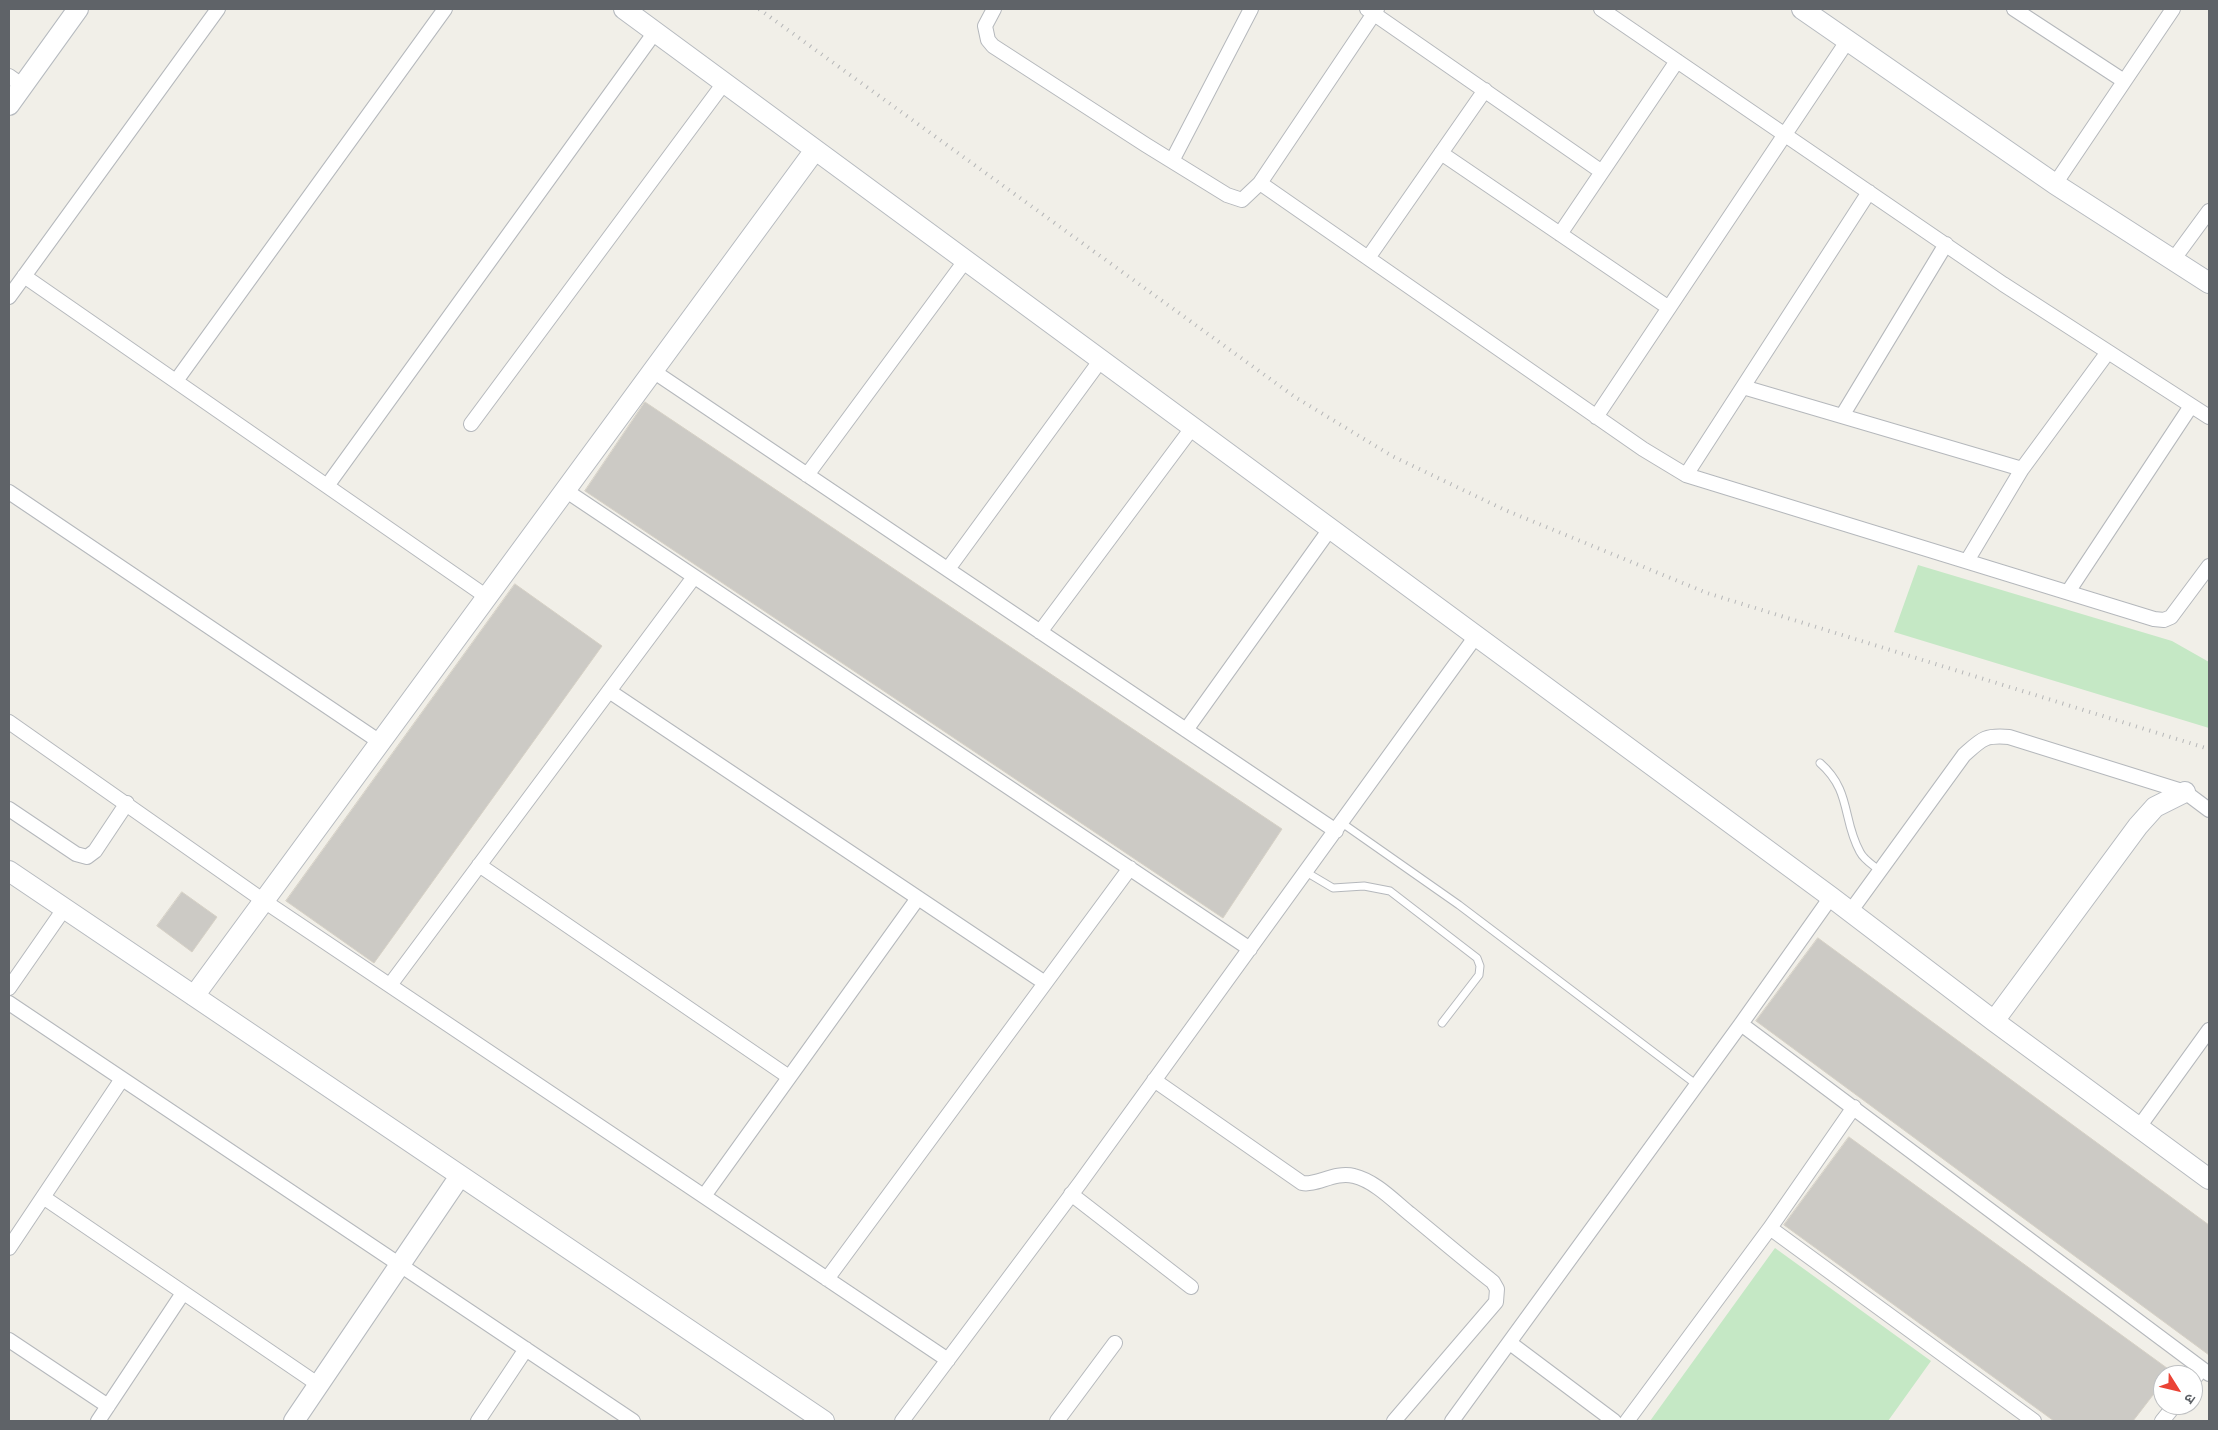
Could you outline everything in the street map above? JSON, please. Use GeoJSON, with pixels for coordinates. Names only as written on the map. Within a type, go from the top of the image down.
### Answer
{"type":"FeatureCollection","features":[{"type":"Feature","properties":{"kind":"street"},"geometry":{"type":"LineString","coordinates":[[9,105],[16,81],[78,9]]}},
{"type":"Feature","properties":{"kind":"street"},"geometry":{"type":"LineString","coordinates":[[9,297],[218,9]]}},
{"type":"Feature","properties":{"kind":"street"},"geometry":{"type":"LineString","coordinates":[[176,381],[445,9]]}},
{"type":"Feature","properties":{"kind":"street"},"geometry":{"type":"LineString","coordinates":[[624,9],[1831,897],[1994,1021],[2209,1179]]}},
{"type":"Feature","properties":{"kind":"street"},"geometry":{"type":"LineString","coordinates":[[994,9],[985,26],[988,40],[993,46],[1172,162],[1236,199],[1242,200],[1260,183],[1373,10],[1602,172]]}},
{"type":"Feature","properties":{"kind":"street"},"geometry":{"type":"LineString","coordinates":[[1172,162],[1251,9]]}},
{"type":"Feature","properties":{"kind":"street"},"geometry":{"type":"LineString","coordinates":[[1601,9],[1946,244],[2209,417]]}},
{"type":"Feature","properties":{"kind":"street"},"geometry":{"type":"LineString","coordinates":[[1802,9],[2054,184],[2209,283]]}},
{"type":"Feature","properties":{"kind":"street"},"geometry":{"type":"LineString","coordinates":[[2014,9],[2124,81]]}},
{"type":"Feature","properties":{"kind":"street"},"geometry":{"type":"LineString","coordinates":[[2054,184],[2173,9]]}},
{"type":"Feature","properties":{"kind":"street"},"geometry":{"type":"LineString","coordinates":[[327,486],[656,32]]}},
{"type":"Feature","properties":{"kind":"street"},"geometry":{"type":"LineString","coordinates":[[1596,417],[1848,40]]}},
{"type":"Feature","properties":{"kind":"street"},"geometry":{"type":"LineString","coordinates":[[1560,234],[1677,61]]}},
{"type":"Feature","properties":{"kind":"street"},"geometry":{"type":"LineString","coordinates":[[471,424],[724,83]]}},
{"type":"Feature","properties":{"kind":"street"},"geometry":{"type":"LineString","coordinates":[[1368,258],[1485,90]]}},
{"type":"Feature","properties":{"kind":"street"},"geometry":{"type":"LineString","coordinates":[[194,996],[815,150]]}},
{"type":"Feature","properties":{"kind":"street"},"geometry":{"type":"LineString","coordinates":[[1441,153],[1668,308]]}},
{"type":"Feature","properties":{"kind":"street"},"geometry":{"type":"LineString","coordinates":[[1260,183],[1642,449],[1686,475],[2154,619],[2164,620],[2171,617],[2182,605],[2209,566]]}},
{"type":"Feature","properties":{"kind":"street"},"geometry":{"type":"LineString","coordinates":[[1686,475],[1869,192]]}},
{"type":"Feature","properties":{"kind":"street"},"geometry":{"type":"LineString","coordinates":[[2173,260],[2209,211]]}},
{"type":"Feature","properties":{"kind":"street"},"geometry":{"type":"LineString","coordinates":[[1842,416],[1946,244]]}},
{"type":"Feature","properties":{"kind":"street"},"geometry":{"type":"LineString","coordinates":[[807,475],[965,261]]}},
{"type":"Feature","properties":{"kind":"street"},"geometry":{"type":"LineString","coordinates":[[24,276],[487,597]]}},
{"type":"Feature","properties":{"kind":"street"},"geometry":{"type":"LineString","coordinates":[[1967,561],[2022,469],[2108,352]]}},
{"type":"Feature","properties":{"kind":"street"},"geometry":{"type":"LineString","coordinates":[[948,569],[1100,361]]}},
{"type":"Feature","properties":{"kind":"street"},"geometry":{"type":"LineString","coordinates":[[653,371],[1186,730],[1339,827]]}},
{"type":"Feature","properties":{"kind":"street"},"geometry":{"type":"LineString","coordinates":[[1743,387],[2022,469]]}},
{"type":"Feature","properties":{"kind":"street"},"geometry":{"type":"LineString","coordinates":[[2068,592],[2192,406]]}},
{"type":"Feature","properties":{"kind":"street"},"geometry":{"type":"LineString","coordinates":[[1040,632],[1192,428]]}},
{"type":"Feature","properties":{"kind":"street"},"geometry":{"type":"LineString","coordinates":[[565,490],[1250,949]]}},
{"type":"Feature","properties":{"kind":"street"},"geometry":{"type":"LineString","coordinates":[[9,492],[380,742]]}},
{"type":"Feature","properties":{"kind":"street"},"geometry":{"type":"LineString","coordinates":[[1186,730],[1330,529]]}},
{"type":"Feature","properties":{"kind":"street"},"geometry":{"type":"LineString","coordinates":[[390,986],[694,577]]}},
{"type":"Feature","properties":{"kind":"street"},"geometry":{"type":"LineString","coordinates":[[902,1421],[1071,1194],[1476,636]]}},
{"type":"Feature","properties":{"kind":"street"},"geometry":{"type":"LineString","coordinates":[[610,691],[1045,983]]}},
{"type":"Feature","properties":{"kind":"street"},"geometry":{"type":"LineString","coordinates":[[9,722],[264,901],[948,1360]]}},
{"type":"Feature","properties":{"kind":"street"},"geometry":{"type":"LineString","coordinates":[[1850,912],[1964,755],[1978,742],[1992,736],[2009,737],[2185,792],[2209,810]]}},
{"type":"Feature","properties":{"kind":"street"},"geometry":{"type":"LineString","coordinates":[[1994,1021],[2138,826],[2155,807],[2185,792]]}},
{"type":"Feature","properties":{"kind":"street"},"geometry":{"type":"LineString","coordinates":[[9,809],[76,854],[87,857],[95,852],[127,803]]}},
{"type":"Feature","properties":{"kind":"street"},"geometry":{"type":"LineString","coordinates":[[480,865],[789,1077]]}},
{"type":"Feature","properties":{"kind":"street"},"geometry":{"type":"LineString","coordinates":[[827,1279],[1130,868]]}},
{"type":"Feature","properties":{"kind":"street"},"geometry":{"type":"LineString","coordinates":[[9,871],[824,1421]]}},
{"type":"Feature","properties":{"kind":"street"},"geometry":{"type":"LineString","coordinates":[[1452,1421],[1697,1085],[1831,897]]}},
{"type":"Feature","properties":{"kind":"street"},"geometry":{"type":"LineString","coordinates":[[704,1196],[918,898]]}},
{"type":"Feature","properties":{"kind":"street"},"geometry":{"type":"LineString","coordinates":[[9,988],[64,909]]}},
{"type":"Feature","properties":{"kind":"street"},"geometry":{"type":"LineString","coordinates":[[9,1003],[633,1421]]}},
{"type":"Feature","properties":{"kind":"street"},"geometry":{"type":"LineString","coordinates":[[1741,1024],[2206,1372]]}},
{"type":"Feature","properties":{"kind":"street"},"geometry":{"type":"LineString","coordinates":[[2139,1127],[2209,1030]]}},
{"type":"Feature","properties":{"kind":"street"},"geometry":{"type":"LineString","coordinates":[[9,1248],[122,1079]]}},
{"type":"Feature","properties":{"kind":"street"},"geometry":{"type":"LineString","coordinates":[[1154,1080],[1302,1183],[1306,1184],[1329,1177],[1344,1175],[1354,1176],[1370,1184],[1493,1282],[1497,1289],[1496,1302],[1394,1421]]}},
{"type":"Feature","properties":{"kind":"street"},"geometry":{"type":"LineString","coordinates":[[1627,1421],[1770,1228],[1854,1107]]}},
{"type":"Feature","properties":{"kind":"street"},"geometry":{"type":"LineString","coordinates":[[294,1421],[460,1176]]}},
{"type":"Feature","properties":{"kind":"street"},"geometry":{"type":"LineString","coordinates":[[1071,1194],[1191,1287]]}},
{"type":"Feature","properties":{"kind":"street"},"geometry":{"type":"LineString","coordinates":[[43,1197],[319,1385]]}},
{"type":"Feature","properties":{"kind":"street"},"geometry":{"type":"LineString","coordinates":[[1770,1228],[2034,1421]]}},
{"type":"Feature","properties":{"kind":"street"},"geometry":{"type":"LineString","coordinates":[[98,1421],[183,1292]]}},
{"type":"Feature","properties":{"kind":"street"},"geometry":{"type":"LineString","coordinates":[[9,1340],[108,1406]]}},
{"type":"Feature","properties":{"kind":"street"},"geometry":{"type":"LineString","coordinates":[[1057,1421],[1115,1343]]}},
{"type":"Feature","properties":{"kind":"street"},"geometry":{"type":"LineString","coordinates":[[1510,1343],[1614,1421]]}},
{"type":"Feature","properties":{"kind":"street"},"geometry":{"type":"LineString","coordinates":[[478,1421],[526,1349]]}},
{"type":"Feature","properties":{"kind":"lane"},"geometry":{"type":"LineString","coordinates":[[1820,763],[1833,776],[1844,796],[1854,838],[1860,853],[1880,871]]}},
{"type":"Feature","properties":{"kind":"lane"},"geometry":{"type":"LineString","coordinates":[[1339,827],[1459,905],[1697,1085]]}},
{"type":"Feature","properties":{"kind":"lane"},"geometry":{"type":"LineString","coordinates":[[1306,872],[1332,888],[1364,886],[1390,891],[1476,958],[1480,966],[1479,975],[1442,1023]]}},
{"type":"Feature","properties":{"kind":"green space"},"geometry":{"type":"Polygon","coordinates":[[[1918,565],[2172,641],[2209,662],[2209,728],[1894,632],[1918,565]]]}},
{"type":"Feature","properties":{"kind":"green space"},"geometry":{"type":"Polygon","coordinates":[[[1775,1248],[1931,1361],[1888,1421],[1650,1421],[1775,1248]]]}},
{"type":"Feature","properties":{"kind":"building"},"geometry":{"type":"Polygon","coordinates":[[[645,402],[1282,829],[1223,918],[585,491],[645,402]]]}},
{"type":"Feature","properties":{"kind":"building"},"geometry":{"type":"Polygon","coordinates":[[[515,584],[602,646],[374,963],[286,901],[515,584]]]}},
{"type":"Feature","properties":{"kind":"building"},"geometry":{"type":"Polygon","coordinates":[[[182,892],[217,917],[192,952],[157,926],[182,892]]]}},
{"type":"Feature","properties":{"kind":"building"},"geometry":{"type":"Polygon","coordinates":[[[1818,938],[2209,1225],[2209,1355],[1756,1021],[1818,938]]]}},
{"type":"Feature","properties":{"kind":"building"},"geometry":{"type":"Polygon","coordinates":[[[1849,1137],[2163,1365],[2153,1365],[2153,1395],[2133,1421],[2054,1421],[1784,1225],[1849,1137]]]}},
{"type":"Feature","properties":{"kind":"railway"},"geometry":{"type":"LineString","coordinates":[[759,9],[1295,397],[1392,456],[1505,510],[1707,593],[2209,749]]}}]}
